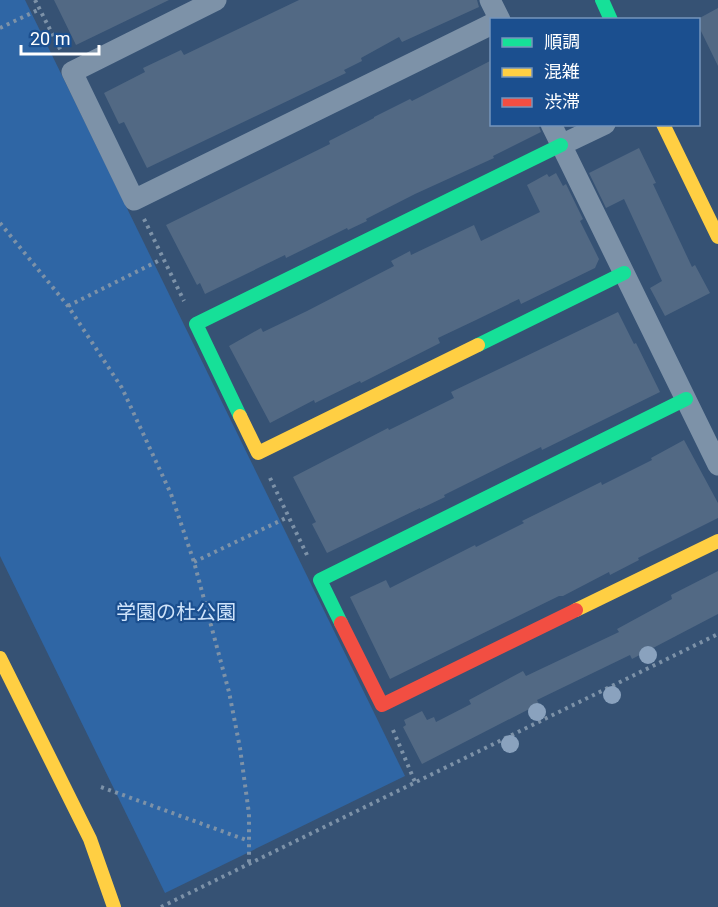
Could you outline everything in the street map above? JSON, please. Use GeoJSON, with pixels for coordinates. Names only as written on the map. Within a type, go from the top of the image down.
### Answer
{"type":"FeatureCollection","features":[{"type":"Feature","properties":{"kind":"street"},"geometry":{"type":"LineString","coordinates":[[216,0],[72,72],[135,200],[490,25]]}},
{"type":"Feature","properties":{"kind":"street"},"geometry":{"type":"LineString","coordinates":[[490,0],[499,18]]}},
{"type":"Feature","properties":{"kind":"street"},"geometry":{"type":"LineString","coordinates":[[602,0],[610,18]]}},
{"type":"Feature","properties":{"kind":"street"},"geometry":{"type":"LineString","coordinates":[[552,126],[718,465]]}},
{"type":"Feature","properties":{"kind":"street"},"geometry":{"type":"LineString","coordinates":[[601,126],[196,324],[258,453],[624,273]]}},
{"type":"Feature","properties":{"kind":"street"},"geometry":{"type":"LineString","coordinates":[[664,126],[718,237]]}},
{"type":"Feature","properties":{"kind":"street"},"geometry":{"type":"LineString","coordinates":[[686,399],[320,580],[382,705],[718,541]]}},
{"type":"Feature","properties":{"kind":"street"},"geometry":{"type":"LineString","coordinates":[[0,658],[90,839],[114,907]]}},
{"type":"Feature","properties":{"kind":"path"},"geometry":{"type":"LineString","coordinates":[[35,0],[72,72]]}},
{"type":"Feature","properties":{"kind":"path"},"geometry":{"type":"LineString","coordinates":[[0,28],[40,9]]}},
{"type":"Feature","properties":{"kind":"path"},"geometry":{"type":"LineString","coordinates":[[135,200],[162,259],[196,324]]}},
{"type":"Feature","properties":{"kind":"path"},"geometry":{"type":"LineString","coordinates":[[0,222],[68,306],[122,388],[136,413],[171,494],[194,562],[229,692],[249,814],[249,864]]}},
{"type":"Feature","properties":{"kind":"path"},"geometry":{"type":"LineString","coordinates":[[68,306],[162,259]]}},
{"type":"Feature","properties":{"kind":"path"},"geometry":{"type":"LineString","coordinates":[[258,453],[320,580]]}},
{"type":"Feature","properties":{"kind":"path"},"geometry":{"type":"LineString","coordinates":[[194,562],[288,517]]}},
{"type":"Feature","properties":{"kind":"path"},"geometry":{"type":"LineString","coordinates":[[161,907],[718,634]]}},
{"type":"Feature","properties":{"kind":"path"},"geometry":{"type":"LineString","coordinates":[[382,705],[415,782]]}},
{"type":"Feature","properties":{"kind":"path"},"geometry":{"type":"LineString","coordinates":[[101,788],[249,842]]}},
{"type":"Feature","properties":{"kind":"green space","name":"学園の杜公園"},"geometry":{"type":"Polygon","coordinates":[[[0,0],[25,0],[405,776],[165,893],[0,556],[0,0]]]}},
{"type":"Feature","properties":{"kind":"building"},"geometry":{"type":"Polygon","coordinates":[[[54,0],[169,0],[76,45],[54,0]]]}},
{"type":"Feature","properties":{"kind":"building"},"geometry":{"type":"Polygon","coordinates":[[[299,0],[477,0],[479,7],[402,42],[399,37],[361,58],[362,61],[344,70],[346,73],[147,168],[124,122],[119,124],[104,93],[145,72],[143,68],[181,50],[184,55],[299,0]]]}},
{"type":"Feature","properties":{"kind":"building"},"geometry":{"type":"Polygon","coordinates":[[[718,8],[718,66],[700,29],[700,18],[718,8]]]}},
{"type":"Feature","properties":{"kind":"building"},"geometry":{"type":"Polygon","coordinates":[[[490,61],[490,126],[539,126],[541,132],[493,156],[494,158],[366,219],[367,221],[348,230],[347,228],[286,258],[285,255],[205,294],[200,283],[197,285],[166,225],[330,144],[329,141],[374,117],[410,99],[412,101],[490,61]]]}},
{"type":"Feature","properties":{"kind":"building"},"geometry":{"type":"Polygon","coordinates":[[[639,148],[656,183],[653,184],[692,267],[695,265],[710,293],[665,316],[650,288],[662,281],[624,199],[606,208],[589,173],[639,148]]]}},
{"type":"Feature","properties":{"kind":"building"},"geometry":{"type":"Polygon","coordinates":[[[556,173],[563,186],[566,184],[583,219],[580,221],[599,259],[595,268],[521,304],[519,299],[438,338],[440,343],[361,383],[360,381],[315,403],[314,400],[270,423],[229,346],[261,328],[263,332],[307,311],[394,266],[391,261],[410,251],[411,255],[474,225],[481,241],[540,212],[527,185],[547,174],[549,177],[556,173]]]}},
{"type":"Feature","properties":{"kind":"building"},"geometry":{"type":"Polygon","coordinates":[[[618,312],[660,392],[542,450],[541,447],[444,495],[445,497],[327,553],[312,524],[316,522],[293,477],[388,428],[389,430],[454,398],[451,392],[618,312]]]}},
{"type":"Feature","properties":{"kind":"building"},"geometry":{"type":"Polygon","coordinates":[[[684,440],[718,503],[718,518],[638,558],[639,560],[610,575],[609,572],[390,679],[350,597],[386,580],[390,588],[524,523],[522,521],[601,482],[602,485],[652,460],[651,458],[684,440]]]}},
{"type":"Feature","properties":{"kind":"building"},"geometry":{"type":"Polygon","coordinates":[[[718,571],[718,614],[632,659],[630,655],[537,700],[539,704],[422,764],[403,727],[406,725],[404,720],[422,711],[427,720],[434,717],[436,722],[471,704],[469,700],[523,671],[526,676],[619,632],[617,629],[672,599],[671,595],[718,571]]]}},
{"type":"Feature","properties":{"kind":"traffic: fast"},"geometry":{"type":"LineString","coordinates":[[602,0],[610,18]]}},
{"type":"Feature","properties":{"kind":"traffic: fast"},"geometry":{"type":"LineString","coordinates":[[240,416],[196,324],[561,145]]}},
{"type":"Feature","properties":{"kind":"traffic: fast"},"geometry":{"type":"LineString","coordinates":[[478,345],[624,273]]}},
{"type":"Feature","properties":{"kind":"traffic: fast"},"geometry":{"type":"LineString","coordinates":[[341,623],[320,580],[686,399]]}},
{"type":"Feature","properties":{"kind":"traffic: slow"},"geometry":{"type":"LineString","coordinates":[[664,126],[718,237]]}},
{"type":"Feature","properties":{"kind":"traffic: slow"},"geometry":{"type":"LineString","coordinates":[[240,416],[258,453],[478,345]]}},
{"type":"Feature","properties":{"kind":"traffic: slow"},"geometry":{"type":"LineString","coordinates":[[576,610],[718,541]]}},
{"type":"Feature","properties":{"kind":"traffic: slow"},"geometry":{"type":"LineString","coordinates":[[0,658],[90,839],[114,907]]}},
{"type":"Feature","properties":{"kind":"traffic: jam"},"geometry":{"type":"LineString","coordinates":[[341,623],[382,705],[576,610]]}}]}
